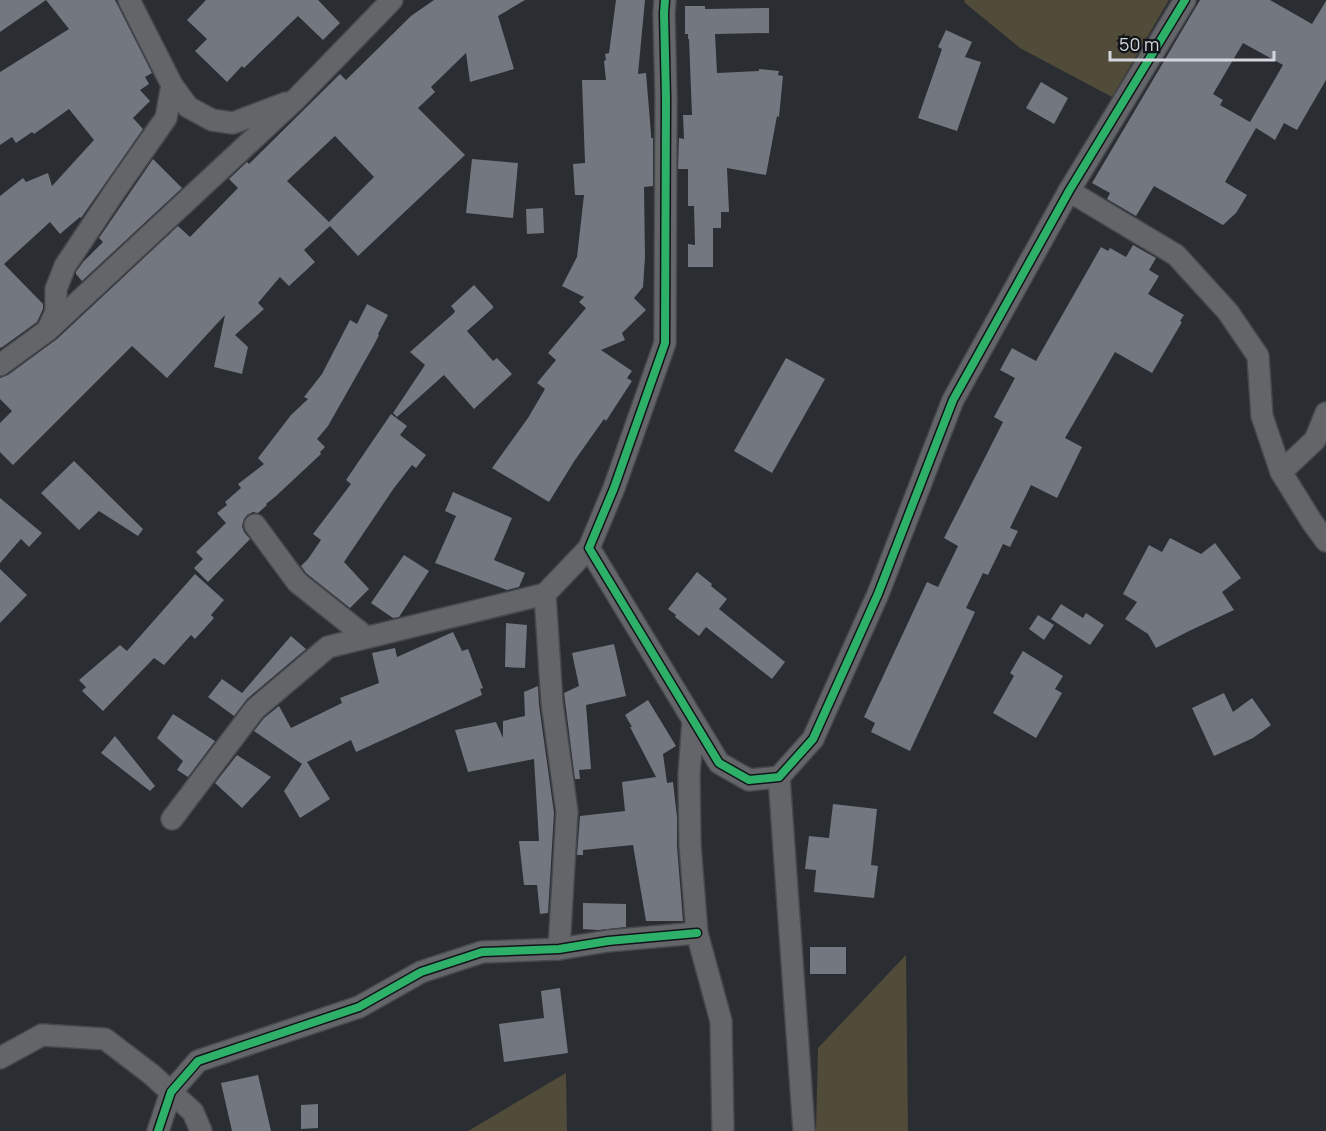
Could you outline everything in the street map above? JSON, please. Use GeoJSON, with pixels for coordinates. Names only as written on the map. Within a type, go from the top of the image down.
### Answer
{"type":"FeatureCollection","features":[{"type":"Feature","properties":{"kind":"street"},"geometry":{"type":"LineString","coordinates":[[129,0],[172,85],[188,107],[212,120],[233,123],[296,99]]}},
{"type":"Feature","properties":{"kind":"street"},"geometry":{"type":"LineString","coordinates":[[0,365],[48,330],[296,99],[392,0]]}},
{"type":"Feature","properties":{"kind":"street"},"geometry":{"type":"LineString","coordinates":[[172,819],[255,709],[328,646],[545,594],[589,548],[614,488],[665,343],[665,0]]}},
{"type":"Feature","properties":{"kind":"street"},"geometry":{"type":"LineString","coordinates":[[589,548],[719,763],[749,780],[779,777],[813,739],[878,594],[953,400],[1069,191],[1185,0]]}},
{"type":"Feature","properties":{"kind":"street"},"geometry":{"type":"LineString","coordinates":[[48,330],[56,312],[56,289],[65,266],[166,118],[172,85]]}},
{"type":"Feature","properties":{"kind":"street"},"geometry":{"type":"LineString","coordinates":[[1069,191],[1176,255],[1228,312],[1258,356],[1263,416],[1281,472],[1326,542]]}},
{"type":"Feature","properties":{"kind":"street"},"geometry":{"type":"LineString","coordinates":[[1281,472],[1315,440],[1326,413]]}},
{"type":"Feature","properties":{"kind":"street"},"geometry":{"type":"LineString","coordinates":[[255,525],[297,582],[366,637]]}},
{"type":"Feature","properties":{"kind":"street"},"geometry":{"type":"LineString","coordinates":[[545,594],[552,703],[567,812],[559,949]]}},
{"type":"Feature","properties":{"kind":"street"},"geometry":{"type":"LineString","coordinates":[[693,721],[689,775],[690,833],[697,933],[722,1021],[723,1131]]}},
{"type":"Feature","properties":{"kind":"street"},"geometry":{"type":"LineString","coordinates":[[779,777],[804,1131]]}},
{"type":"Feature","properties":{"kind":"street"},"geometry":{"type":"LineString","coordinates":[[158,1131],[171,1092],[198,1061],[359,1007],[422,972],[482,952],[559,949],[608,941],[697,933]]}},
{"type":"Feature","properties":{"kind":"street"},"geometry":{"type":"LineString","coordinates":[[0,1058],[42,1035],[105,1039],[193,1112],[201,1131]]}},
{"type":"Feature","properties":{"kind":"shaded area"},"geometry":{"type":"Polygon","coordinates":[[[964,0],[1169,0],[1112,97],[1020,48],[964,0]]]}},
{"type":"Feature","properties":{"kind":"shaded area"},"geometry":{"type":"Polygon","coordinates":[[[906,955],[908,1131],[816,1131],[818,1048],[906,955]]]}},
{"type":"Feature","properties":{"kind":"shaded area"},"geometry":{"type":"Polygon","coordinates":[[[566,1073],[567,1131],[468,1131],[566,1073]]]}},
{"type":"Feature","properties":{"kind":"building"},"geometry":{"type":"Polygon","coordinates":[[[0,0],[46,0],[0,32],[0,0]]]}},
{"type":"Feature","properties":{"kind":"building"},"geometry":{"type":"Polygon","coordinates":[[[46,0],[115,0],[152,73],[145,77],[149,84],[140,90],[150,101],[133,118],[143,129],[81,218],[60,234],[50,222],[4,264],[43,304],[43,309],[37,322],[1,348],[0,196],[23,178],[26,182],[48,173],[52,186],[94,140],[69,109],[34,134],[32,132],[16,143],[12,137],[0,145],[0,72],[69,29],[46,0]]]}},
{"type":"Feature","properties":{"kind":"building"},"geometry":{"type":"Polygon","coordinates":[[[206,0],[318,0],[340,23],[323,40],[298,16],[227,82],[195,51],[207,39],[187,20],[206,0]]]}},
{"type":"Feature","properties":{"kind":"building"},"geometry":{"type":"Polygon","coordinates":[[[434,0],[525,0],[498,16],[514,69],[470,82],[466,53],[431,87],[435,92],[418,108],[465,155],[358,256],[330,226],[304,250],[315,262],[289,286],[280,277],[258,303],[264,309],[235,335],[248,347],[242,374],[214,367],[225,315],[167,378],[132,346],[13,465],[0,452],[0,423],[12,411],[0,399],[0,378],[8,375],[57,339],[178,226],[190,237],[238,188],[229,179],[247,162],[249,164],[340,74],[346,80],[411,16],[434,0]],[[335,136],[287,181],[329,222],[374,177],[335,136]]]}},
{"type":"Feature","properties":{"kind":"building"},"geometry":{"type":"Polygon","coordinates":[[[616,0],[645,0],[638,74],[646,73],[651,138],[653,138],[653,186],[644,187],[643,287],[634,298],[646,310],[622,333],[625,340],[601,350],[632,371],[627,378],[632,381],[606,421],[604,419],[575,460],[549,502],[492,468],[528,418],[545,389],[537,383],[556,360],[548,353],[586,308],[579,302],[584,297],[562,286],[577,257],[584,195],[575,195],[573,164],[585,163],[582,80],[606,80],[604,61],[606,60],[605,54],[609,53],[616,0]]]}},
{"type":"Feature","properties":{"kind":"building"},"geometry":{"type":"Polygon","coordinates":[[[1200,0],[1270,0],[1312,24],[1326,1],[1326,80],[1297,130],[1284,123],[1275,140],[1256,128],[1225,182],[1247,195],[1236,213],[1223,225],[1154,186],[1136,216],[1107,199],[1110,193],[1092,183],[1200,0]],[[1243,43],[1213,94],[1223,100],[1220,105],[1250,122],[1283,65],[1243,43]]]}},
{"type":"Feature","properties":{"kind":"building"},"geometry":{"type":"Polygon","coordinates":[[[685,6],[705,6],[705,9],[769,8],[769,33],[715,34],[717,73],[759,71],[759,69],[779,71],[778,75],[783,76],[779,117],[777,116],[766,175],[727,168],[729,212],[721,212],[721,228],[713,228],[713,267],[688,267],[688,244],[695,245],[694,206],[688,206],[688,169],[678,169],[679,138],[684,139],[683,115],[692,115],[689,39],[688,34],[685,34],[685,6]]]}},
{"type":"Feature","properties":{"kind":"building"},"geometry":{"type":"Polygon","coordinates":[[[946,30],[972,42],[965,57],[981,62],[957,131],[918,118],[942,49],[938,47],[946,30]]]}},
{"type":"Feature","properties":{"kind":"building"},"geometry":{"type":"Polygon","coordinates":[[[1041,82],[1068,98],[1054,124],[1026,108],[1041,82]]]}},
{"type":"Feature","properties":{"kind":"building"},"geometry":{"type":"Polygon","coordinates":[[[153,159],[182,188],[82,281],[76,272],[103,242],[99,238],[153,159]]]}},
{"type":"Feature","properties":{"kind":"building"},"geometry":{"type":"Polygon","coordinates":[[[472,159],[518,163],[513,218],[466,213],[472,159]]]}},
{"type":"Feature","properties":{"kind":"building"},"geometry":{"type":"Polygon","coordinates":[[[543,208],[544,233],[527,234],[526,209],[543,208]]]}},
{"type":"Feature","properties":{"kind":"building"},"geometry":{"type":"Polygon","coordinates":[[[1133,245],[1156,258],[1149,270],[1159,276],[1148,294],[1184,315],[1180,321],[1182,322],[1152,373],[1115,352],[1065,438],[1082,447],[1057,498],[1031,485],[1010,528],[1018,531],[1010,547],[1003,544],[988,575],[983,573],[966,608],[975,612],[910,751],[871,732],[875,723],[864,717],[927,582],[938,587],[958,546],[944,538],[1003,422],[994,417],[1015,378],[1000,370],[1012,348],[1036,361],[1101,247],[1108,251],[1110,248],[1126,257],[1133,245]]]}},
{"type":"Feature","properties":{"kind":"building"},"geometry":{"type":"Polygon","coordinates":[[[474,285],[493,308],[467,331],[493,361],[497,358],[512,374],[474,409],[444,375],[397,417],[393,413],[425,365],[410,352],[454,313],[451,306],[474,285]]]}},
{"type":"Feature","properties":{"kind":"building"},"geometry":{"type":"Polygon","coordinates":[[[367,304],[388,315],[375,343],[328,426],[317,439],[325,447],[320,452],[321,454],[258,513],[253,512],[247,515],[242,526],[250,539],[208,582],[194,568],[203,559],[196,552],[226,523],[217,513],[227,505],[225,502],[241,488],[238,484],[264,464],[258,458],[291,415],[308,399],[304,397],[322,374],[350,320],[357,324],[367,304]]]}},
{"type":"Feature","properties":{"kind":"building"},"geometry":{"type":"Polygon","coordinates":[[[786,358],[825,379],[772,473],[734,451],[786,358]]]}},
{"type":"Feature","properties":{"kind":"building"},"geometry":{"type":"Polygon","coordinates":[[[391,414],[407,426],[400,435],[426,455],[416,468],[412,465],[394,488],[344,562],[369,589],[350,608],[306,573],[301,566],[321,540],[313,534],[351,484],[346,480],[391,414]]]}},
{"type":"Feature","properties":{"kind":"building"},"geometry":{"type":"Polygon","coordinates":[[[74,461],[143,529],[138,536],[99,511],[79,530],[41,493],[74,461]]]}},
{"type":"Feature","properties":{"kind":"building"},"geometry":{"type":"Polygon","coordinates":[[[453,492],[512,518],[494,560],[525,573],[519,587],[507,590],[435,563],[456,516],[445,511],[453,492]]]}},
{"type":"Feature","properties":{"kind":"building"},"geometry":{"type":"Polygon","coordinates":[[[0,498],[42,533],[29,547],[21,539],[0,563],[0,498]]]}},
{"type":"Feature","properties":{"kind":"building"},"geometry":{"type":"Polygon","coordinates":[[[1170,538],[1201,554],[1215,543],[1241,578],[1222,592],[1234,610],[1156,648],[1148,634],[1125,619],[1137,602],[1123,594],[1149,545],[1162,552],[1170,538]]]}},
{"type":"Feature","properties":{"kind":"building"},"geometry":{"type":"Polygon","coordinates":[[[404,555],[429,571],[399,617],[393,618],[371,603],[404,555]]]}},
{"type":"Feature","properties":{"kind":"building"},"geometry":{"type":"Polygon","coordinates":[[[0,569],[27,595],[0,623],[0,569]]]}},
{"type":"Feature","properties":{"kind":"building"},"geometry":{"type":"Polygon","coordinates":[[[697,572],[727,599],[719,609],[785,662],[772,679],[706,627],[699,636],[668,609],[697,572]]]}},
{"type":"Feature","properties":{"kind":"building"},"geometry":{"type":"Polygon","coordinates":[[[195,574],[224,600],[211,615],[214,618],[195,639],[191,635],[164,665],[154,658],[103,711],[82,691],[86,687],[79,680],[120,645],[127,651],[195,574]]]}},
{"type":"Feature","properties":{"kind":"building"},"geometry":{"type":"Polygon","coordinates":[[[1061,604],[1083,618],[1086,613],[1104,625],[1090,645],[1051,619],[1061,604]]]}},
{"type":"Feature","properties":{"kind":"building"},"geometry":{"type":"Polygon","coordinates":[[[1038,615],[1054,625],[1044,640],[1029,629],[1038,615]]]}},
{"type":"Feature","properties":{"kind":"building"},"geometry":{"type":"Polygon","coordinates":[[[506,623],[527,625],[525,668],[505,667],[506,623]]]}},
{"type":"Feature","properties":{"kind":"building"},"geometry":{"type":"Polygon","coordinates":[[[453,632],[462,651],[468,649],[483,688],[480,689],[482,695],[356,752],[351,740],[307,762],[330,799],[300,818],[284,791],[302,764],[254,731],[264,718],[279,706],[291,728],[342,703],[340,698],[379,683],[372,653],[395,648],[397,657],[453,632]]]}},
{"type":"Feature","properties":{"kind":"building"},"geometry":{"type":"Polygon","coordinates":[[[291,636],[306,649],[247,699],[234,716],[208,697],[222,679],[242,693],[291,636]]]}},
{"type":"Feature","properties":{"kind":"building"},"geometry":{"type":"Polygon","coordinates":[[[614,644],[626,696],[586,705],[591,769],[579,770],[580,779],[575,779],[564,693],[579,686],[572,653],[614,644]]]}},
{"type":"Feature","properties":{"kind":"building"},"geometry":{"type":"Polygon","coordinates":[[[1023,651],[1063,676],[1055,689],[1062,693],[1036,738],[993,713],[1014,676],[1010,673],[1023,651]]]}},
{"type":"Feature","properties":{"kind":"building"},"geometry":{"type":"Polygon","coordinates":[[[538,686],[554,813],[548,913],[540,914],[537,885],[524,885],[519,841],[539,841],[534,759],[468,772],[455,730],[496,722],[503,738],[503,721],[525,716],[524,692],[538,686]]]}},
{"type":"Feature","properties":{"kind":"building"},"geometry":{"type":"Polygon","coordinates":[[[1224,693],[1233,712],[1252,698],[1271,725],[1253,738],[1214,756],[1192,708],[1224,693]]]}},
{"type":"Feature","properties":{"kind":"building"},"geometry":{"type":"Polygon","coordinates":[[[648,700],[676,746],[663,754],[667,783],[673,782],[683,921],[646,921],[633,845],[583,850],[583,855],[577,855],[580,816],[625,811],[622,782],[656,777],[625,715],[648,700]]]}},
{"type":"Feature","properties":{"kind":"building"},"geometry":{"type":"Polygon","coordinates":[[[173,714],[215,741],[188,777],[177,770],[183,761],[157,738],[173,714]]]}},
{"type":"Feature","properties":{"kind":"building"},"geometry":{"type":"Polygon","coordinates":[[[115,736],[155,786],[150,791],[101,753],[115,736]]]}},
{"type":"Feature","properties":{"kind":"building"},"geometry":{"type":"Polygon","coordinates":[[[237,755],[271,777],[242,808],[215,783],[237,755]]]}},
{"type":"Feature","properties":{"kind":"building"},"geometry":{"type":"Polygon","coordinates":[[[833,804],[877,809],[871,865],[878,866],[874,898],[814,892],[816,870],[805,869],[809,836],[829,838],[833,804]]]}},
{"type":"Feature","properties":{"kind":"building"},"geometry":{"type":"Polygon","coordinates":[[[583,903],[626,904],[626,927],[583,929],[583,903]]]}},
{"type":"Feature","properties":{"kind":"building"},"geometry":{"type":"Polygon","coordinates":[[[810,947],[846,947],[846,974],[810,974],[810,947]]]}},
{"type":"Feature","properties":{"kind":"building"},"geometry":{"type":"Polygon","coordinates":[[[560,988],[568,1053],[504,1062],[499,1024],[544,1018],[541,991],[560,988]]]}},
{"type":"Feature","properties":{"kind":"building"},"geometry":{"type":"Polygon","coordinates":[[[258,1075],[271,1131],[232,1131],[221,1083],[258,1075]]]}},
{"type":"Feature","properties":{"kind":"building"},"geometry":{"type":"Polygon","coordinates":[[[318,1104],[318,1128],[301,1129],[301,1105],[318,1104]]]}},
{"type":"Feature","properties":{"kind":"cycle path"},"geometry":{"type":"LineString","coordinates":[[665,0],[665,343],[614,488],[589,548],[719,763],[749,780],[779,777],[813,739],[878,594],[953,400],[1069,191],[1185,0]]}},
{"type":"Feature","properties":{"kind":"cycle path"},"geometry":{"type":"LineString","coordinates":[[158,1131],[171,1092],[198,1061],[359,1007],[421,972],[482,952],[559,949],[608,941],[697,933]]}}]}
